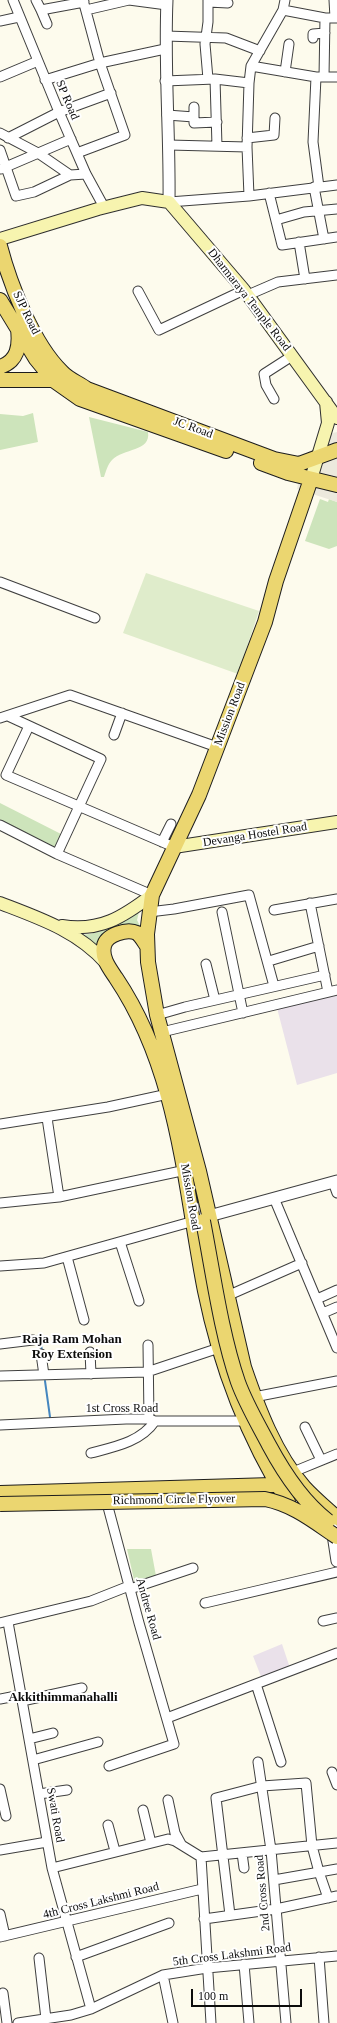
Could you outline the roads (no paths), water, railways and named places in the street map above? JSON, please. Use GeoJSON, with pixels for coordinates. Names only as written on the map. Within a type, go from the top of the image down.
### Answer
{"type":"FeatureCollection","features":[{"type":"Feature","properties":{"kind":"main road"},"geometry":{"type":"LineString","coordinates":[[0,239],[104,207],[142,198],[169,202]]}},
{"type":"Feature","properties":{"kind":"main road","name":"Dharmaraya Temple Road"},"geometry":{"type":"LineString","coordinates":[[169,202],[246,292],[337,418]]}},
{"type":"Feature","properties":{"kind":"main road","name":"SJP Road"},"geometry":{"type":"LineString","coordinates":[[0,246],[7,272],[23,309],[38,339],[54,363],[58,377]]}},
{"type":"Feature","properties":{"kind":"main road"},"geometry":{"type":"LineString","coordinates":[[0,300],[36,359],[58,377]]}},
{"type":"Feature","properties":{"kind":"main road"},"geometry":{"type":"LineString","coordinates":[[0,367],[14,359],[19,338],[18,328]]}},
{"type":"Feature","properties":{"kind":"main road"},"geometry":{"type":"LineString","coordinates":[[0,380],[58,377]]}},
{"type":"Feature","properties":{"kind":"main road","name":"JC Road"},"geometry":{"type":"LineString","coordinates":[[58,377],[100,395],[274,459],[298,464],[319,458],[337,450]]}},
{"type":"Feature","properties":{"kind":"main road","name":"JC Road"},"geometry":{"type":"LineString","coordinates":[[58,377],[80,399],[288,473],[337,485]]}},
{"type":"Feature","properties":{"kind":"main road"},"geometry":{"type":"LineString","coordinates":[[311,479],[319,458],[328,423],[326,401]]}},
{"type":"Feature","properties":{"kind":"main road","name":"Mission Road"},"geometry":{"type":"LineString","coordinates":[[206,1201],[157,1014],[147,946],[149,912],[152,895],[168,844],[199,795],[265,622],[276,581],[311,479]]}},
{"type":"Feature","properties":{"kind":"main road","name":"Devanga Hostel Road"},"geometry":{"type":"LineString","coordinates":[[168,844],[337,822]]}},
{"type":"Feature","properties":{"kind":"main road"},"geometry":{"type":"LineString","coordinates":[[0,903],[56,924],[78,928],[96,926],[130,912],[152,895]]}},
{"type":"Feature","properties":{"kind":"main road"},"geometry":{"type":"LineString","coordinates":[[56,924],[95,951],[106,964]]}},
{"type":"Feature","properties":{"kind":"main road"},"geometry":{"type":"LineString","coordinates":[[106,964],[104,946],[106,941],[120,932],[129,931],[137,933],[147,946]]}},
{"type":"Feature","properties":{"kind":"main road","name":"Mission Road"},"geometry":{"type":"LineString","coordinates":[[106,964],[129,997],[155,1052],[168,1094],[186,1170],[227,1296],[244,1367],[254,1396],[278,1449],[299,1480],[329,1515]]}},
{"type":"Feature","properties":{"kind":"main road","name":"Richmond Circle Flyover"},"geometry":{"type":"LineString","coordinates":[[206,1201],[202,1212],[202,1219],[232,1362],[243,1394],[285,1474],[329,1515],[336,1535]]}},
{"type":"Feature","properties":{"kind":"main road","name":"Mission Road"},"geometry":{"type":"LineString","coordinates":[[202,1219],[205,1291],[219,1348],[245,1421],[277,1485],[288,1502],[336,1535]]}},
{"type":"Feature","properties":{"kind":"main road"},"geometry":{"type":"LineString","coordinates":[[0,1493],[277,1485],[299,1480]]}},
{"type":"Feature","properties":{"kind":"main road"},"geometry":{"type":"LineString","coordinates":[[0,1509],[288,1502],[299,1480]]}},
{"type":"Feature","properties":{"kind":"main road","name":"Richmond Circle Flyover"},"geometry":{"type":"LineString","coordinates":[[0,1499],[257,1493],[274,1495],[329,1515]]}},
{"type":"Feature","properties":{"kind":"main road","name":"Richmond Circle Flyover"},"geometry":{"type":"LineString","coordinates":[[0,1504],[265,1499],[289,1506],[302,1512],[336,1535]]}},
{"type":"Feature","properties":{"kind":"street","name":"SP Road"},"geometry":{"type":"LineString","coordinates":[[13,0],[45,80],[86,174],[104,207]]}},
{"type":"Feature","properties":{"kind":"street"},"geometry":{"type":"LineString","coordinates":[[36,0],[47,24]]}},
{"type":"Feature","properties":{"kind":"street"},"geometry":{"type":"LineString","coordinates":[[41,10],[129,0],[167,3],[165,81],[169,144],[169,202],[249,196],[337,185]]}},
{"type":"Feature","properties":{"kind":"street"},"geometry":{"type":"LineString","coordinates":[[249,196],[247,142],[251,66],[283,10],[285,0]]}},
{"type":"Feature","properties":{"kind":"street"},"geometry":{"type":"LineString","coordinates":[[283,10],[325,18],[336,18],[334,0]]}},
{"type":"Feature","properties":{"kind":"street"},"geometry":{"type":"LineString","coordinates":[[217,146],[217,122],[206,37],[208,1],[228,3]]}},
{"type":"Feature","properties":{"kind":"street"},"geometry":{"type":"LineString","coordinates":[[77,153],[125,136],[100,63],[84,4]]}},
{"type":"Feature","properties":{"kind":"street"},"geometry":{"type":"LineString","coordinates":[[0,21],[19,17]]}},
{"type":"Feature","properties":{"kind":"street"},"geometry":{"type":"LineString","coordinates":[[324,239],[318,210],[313,142],[325,18]]}},
{"type":"Feature","properties":{"kind":"street"},"geometry":{"type":"LineString","coordinates":[[313,38],[313,34],[324,32]]}},
{"type":"Feature","properties":{"kind":"street"},"geometry":{"type":"LineString","coordinates":[[166,36],[226,38],[260,51]]}},
{"type":"Feature","properties":{"kind":"street"},"geometry":{"type":"LineString","coordinates":[[285,72],[289,44]]}},
{"type":"Feature","properties":{"kind":"street"},"geometry":{"type":"LineString","coordinates":[[45,80],[100,63],[165,49]]}},
{"type":"Feature","properties":{"kind":"street"},"geometry":{"type":"LineString","coordinates":[[0,77],[38,62]]}},
{"type":"Feature","properties":{"kind":"street"},"geometry":{"type":"LineString","coordinates":[[251,66],[320,77],[337,77]]}},
{"type":"Feature","properties":{"kind":"street"},"geometry":{"type":"LineString","coordinates":[[165,81],[212,79],[249,83]]}},
{"type":"Feature","properties":{"kind":"street"},"geometry":{"type":"LineString","coordinates":[[4,136],[59,112],[110,93]]}},
{"type":"Feature","properties":{"kind":"street"},"geometry":{"type":"LineString","coordinates":[[194,107],[194,124],[217,122]]}},
{"type":"Feature","properties":{"kind":"street"},"geometry":{"type":"LineString","coordinates":[[167,115],[194,117]]}},
{"type":"Feature","properties":{"kind":"street"},"geometry":{"type":"LineString","coordinates":[[169,144],[217,146],[247,142],[274,135],[275,118]]}},
{"type":"Feature","properties":{"kind":"street"},"geometry":{"type":"LineString","coordinates":[[4,136],[38,153],[70,175]]}},
{"type":"Feature","properties":{"kind":"street"},"geometry":{"type":"LineString","coordinates":[[3,169],[71,139]]}},
{"type":"Feature","properties":{"kind":"street"},"geometry":{"type":"LineString","coordinates":[[0,150],[3,169],[16,196],[34,192],[70,175],[86,174]]}},
{"type":"Feature","properties":{"kind":"street"},"geometry":{"type":"LineString","coordinates":[[269,193],[282,245],[337,237]]}},
{"type":"Feature","properties":{"kind":"street"},"geometry":{"type":"LineString","coordinates":[[276,220],[318,210],[337,209]]}},
{"type":"Feature","properties":{"kind":"street"},"geometry":{"type":"LineString","coordinates":[[299,242],[305,279]]}},
{"type":"Feature","properties":{"kind":"street"},"geometry":{"type":"LineString","coordinates":[[138,291],[159,330],[246,292],[278,282],[337,275]]}},
{"type":"Feature","properties":{"kind":"street"},"geometry":{"type":"LineString","coordinates":[[274,399],[266,385],[264,374],[292,356]]}},
{"type":"Feature","properties":{"kind":"street"},"geometry":{"type":"LineString","coordinates":[[0,582],[95,618]]}},
{"type":"Feature","properties":{"kind":"street"},"geometry":{"type":"LineString","coordinates":[[4,717],[70,695],[217,747]]}},
{"type":"Feature","properties":{"kind":"street"},"geometry":{"type":"LineString","coordinates":[[114,735],[122,713]]}},
{"type":"Feature","properties":{"kind":"street"},"geometry":{"type":"LineString","coordinates":[[4,717],[29,726],[101,758],[78,805],[57,854]]}},
{"type":"Feature","properties":{"kind":"street"},"geometry":{"type":"LineString","coordinates":[[29,726],[6,775],[168,844],[171,824]]}},
{"type":"Feature","properties":{"kind":"street"},"geometry":{"type":"LineString","coordinates":[[0,825],[57,854],[152,895]]}},
{"type":"Feature","properties":{"kind":"street"},"geometry":{"type":"LineString","coordinates":[[149,912],[174,910],[249,895],[260,939],[269,961],[274,986]]}},
{"type":"Feature","properties":{"kind":"street"},"geometry":{"type":"LineString","coordinates":[[274,910],[337,899]]}},
{"type":"Feature","properties":{"kind":"street"},"geometry":{"type":"LineString","coordinates":[[162,1032],[333,991],[325,975],[310,903]]}},
{"type":"Feature","properties":{"kind":"street"},"geometry":{"type":"LineString","coordinates":[[222,912],[243,1013]]}},
{"type":"Feature","properties":{"kind":"street"},"geometry":{"type":"LineString","coordinates":[[269,961],[319,946]]}},
{"type":"Feature","properties":{"kind":"street"},"geometry":{"type":"LineString","coordinates":[[206,964],[215,1000]]}},
{"type":"Feature","properties":{"kind":"street"},"geometry":{"type":"LineString","coordinates":[[157,1014],[325,975]]}},
{"type":"Feature","properties":{"kind":"street"},"geometry":{"type":"LineString","coordinates":[[0,1124],[47,1118],[168,1094]]}},
{"type":"Feature","properties":{"kind":"street"},"geometry":{"type":"LineString","coordinates":[[47,1118],[59,1197]]}},
{"type":"Feature","properties":{"kind":"street"},"geometry":{"type":"LineString","coordinates":[[0,1204],[59,1197],[186,1170]]}},
{"type":"Feature","properties":{"kind":"street"},"geometry":{"type":"LineString","coordinates":[[0,1266],[44,1263],[335,1182],[337,1193]]}},
{"type":"Feature","properties":{"kind":"street"},"geometry":{"type":"LineString","coordinates":[[274,1198],[337,1348]]}},
{"type":"Feature","properties":{"kind":"street"},"geometry":{"type":"LineString","coordinates":[[120,1242],[139,1301]]}},
{"type":"Feature","properties":{"kind":"street"},"geometry":{"type":"LineString","coordinates":[[67,1257],[84,1320]]}},
{"type":"Feature","properties":{"kind":"street"},"geometry":{"type":"LineString","coordinates":[[227,1296],[302,1264]]}},
{"type":"Feature","properties":{"kind":"street"},"geometry":{"type":"LineString","coordinates":[[317,1299],[337,1290]]}},
{"type":"Feature","properties":{"kind":"street"},"geometry":{"type":"LineString","coordinates":[[323,1313],[337,1307]]}},
{"type":"Feature","properties":{"kind":"street"},"geometry":{"type":"LineString","coordinates":[[0,1344],[33,1340]]}},
{"type":"Feature","properties":{"kind":"street"},"geometry":{"type":"LineString","coordinates":[[91,1454],[125,1444],[149,1430],[152,1420],[147,1372],[148,1345]]}},
{"type":"Feature","properties":{"kind":"street"},"geometry":{"type":"LineString","coordinates":[[0,1376],[147,1372],[219,1348]]}},
{"type":"Feature","properties":{"kind":"street"},"geometry":{"type":"LineString","coordinates":[[90,1352],[91,1374]]}},
{"type":"Feature","properties":{"kind":"street"},"geometry":{"type":"LineString","coordinates":[[41,1354],[44,1375]]}},
{"type":"Feature","properties":{"kind":"street"},"geometry":{"type":"LineString","coordinates":[[254,1396],[337,1381]]}},
{"type":"Feature","properties":{"kind":"street","name":"1st Cross Road"},"geometry":{"type":"LineString","coordinates":[[0,1425],[152,1420],[245,1421]]}},
{"type":"Feature","properties":{"kind":"street"},"geometry":{"type":"LineString","coordinates":[[305,1427],[321,1460]]}},
{"type":"Feature","properties":{"kind":"street"},"geometry":{"type":"LineString","coordinates":[[299,1480],[321,1460],[337,1454]]}},
{"type":"Feature","properties":{"kind":"street","name":"Andree Road"},"geometry":{"type":"LineString","coordinates":[[108,1507],[129,1588],[174,1744],[109,1766]]}},
{"type":"Feature","properties":{"kind":"street"},"geometry":{"type":"LineString","coordinates":[[336,1535],[337,1561]]}},
{"type":"Feature","properties":{"kind":"street"},"geometry":{"type":"LineString","coordinates":[[4,1622],[91,1601],[193,1568]]}},
{"type":"Feature","properties":{"kind":"street"},"geometry":{"type":"LineString","coordinates":[[205,1603],[337,1572]]}},
{"type":"Feature","properties":{"kind":"street"},"geometry":{"type":"LineString","coordinates":[[323,1621],[337,1618]]}},
{"type":"Feature","properties":{"kind":"street","name":"Swati Road"},"geometry":{"type":"LineString","coordinates":[[4,1622],[21,1698],[52,1868],[91,2009]]}},
{"type":"Feature","properties":{"kind":"street"},"geometry":{"type":"LineString","coordinates":[[167,1718],[337,1653]]}},
{"type":"Feature","properties":{"kind":"street"},"geometry":{"type":"LineString","coordinates":[[256,1684],[281,1762]]}},
{"type":"Feature","properties":{"kind":"street"},"geometry":{"type":"LineString","coordinates":[[0,1699],[21,1698],[82,1688]]}},
{"type":"Feature","properties":{"kind":"street"},"geometry":{"type":"LineString","coordinates":[[29,1739],[53,1733]]}},
{"type":"Feature","properties":{"kind":"street"},"geometry":{"type":"LineString","coordinates":[[33,1760],[98,1742]]}},
{"type":"Feature","properties":{"kind":"street","name":"2nd Cross Road"},"geometry":{"type":"LineString","coordinates":[[258,1762],[271,1850],[286,2023]]}},
{"type":"Feature","properties":{"kind":"street"},"geometry":{"type":"LineString","coordinates":[[332,1772],[337,1785]]}},
{"type":"Feature","properties":{"kind":"street"},"geometry":{"type":"LineString","coordinates":[[204,1919],[276,1909],[333,1897],[318,1872],[312,1846],[306,1783],[262,1786],[216,1798],[230,1915]]}},
{"type":"Feature","properties":{"kind":"street"},"geometry":{"type":"LineString","coordinates":[[0,1789],[6,1816]]}},
{"type":"Feature","properties":{"kind":"street"},"geometry":{"type":"LineString","coordinates":[[39,1794],[67,1790]]}},
{"type":"Feature","properties":{"kind":"street"},"geometry":{"type":"LineString","coordinates":[[168,1800],[175,1833],[182,1844]]}},
{"type":"Feature","properties":{"kind":"street"},"geometry":{"type":"LineString","coordinates":[[143,1810],[151,1843]]}},
{"type":"Feature","properties":{"kind":"street"},"geometry":{"type":"LineString","coordinates":[[108,1825],[115,1851]]}},
{"type":"Feature","properties":{"kind":"street"},"geometry":{"type":"LineString","coordinates":[[52,1868],[115,1851],[168,1839],[182,1844],[201,1857],[337,1843]]}},
{"type":"Feature","properties":{"kind":"street"},"geometry":{"type":"LineString","coordinates":[[0,1850],[47,1842]]}},
{"type":"Feature","properties":{"kind":"street"},"geometry":{"type":"LineString","coordinates":[[242,1853],[244,1868]]}},
{"type":"Feature","properties":{"kind":"street"},"geometry":{"type":"LineString","coordinates":[[201,1857],[211,2023]]}},
{"type":"Feature","properties":{"kind":"street"},"geometry":{"type":"LineString","coordinates":[[274,1880],[337,1869]]}},
{"type":"Feature","properties":{"kind":"street","name":"4th Cross Lakshmi Road"},"geometry":{"type":"LineString","coordinates":[[0,1914],[2,1936],[67,1922],[202,1889]]}},
{"type":"Feature","properties":{"kind":"street"},"geometry":{"type":"LineString","coordinates":[[76,1957],[169,1923]]}},
{"type":"Feature","properties":{"kind":"street","name":"5th Cross Lakshmi Road"},"geometry":{"type":"LineString","coordinates":[[18,2023],[46,2019],[91,2009],[163,1975],[207,1968],[337,1956]]}},
{"type":"Feature","properties":{"kind":"street"},"geometry":{"type":"LineString","coordinates":[[319,1957],[324,2023]]}},
{"type":"Feature","properties":{"kind":"street"},"geometry":{"type":"LineString","coordinates":[[40,1958],[46,2019]]}},
{"type":"Feature","properties":{"kind":"street"},"geometry":{"type":"LineString","coordinates":[[244,1964],[249,2023]]}},
{"type":"Feature","properties":{"kind":"street"},"geometry":{"type":"LineString","coordinates":[[163,1975],[173,2023]]}},
{"type":"Feature","properties":{"kind":"street"},"geometry":{"type":"LineString","coordinates":[[3,1993],[7,2023]]}},
{"type":"Feature","properties":{"kind":"waterway"},"geometry":{"type":"LineString","coordinates":[[34,1337],[40,1336],[42,1352]]}},
{"type":"Feature","properties":{"kind":"waterway"},"geometry":{"type":"LineString","coordinates":[[45,1381],[50,1417]]}},
{"type":"Feature","properties":{"kind":"district","name":"Raja Ram Mohan Roy Extension"},"geometry":{"type":"Point","coordinates":[72,1348]}},
{"type":"Feature","properties":{"kind":"district","name":"Akkithimmanahalli"},"geometry":{"type":"Point","coordinates":[63,1698]}}]}
